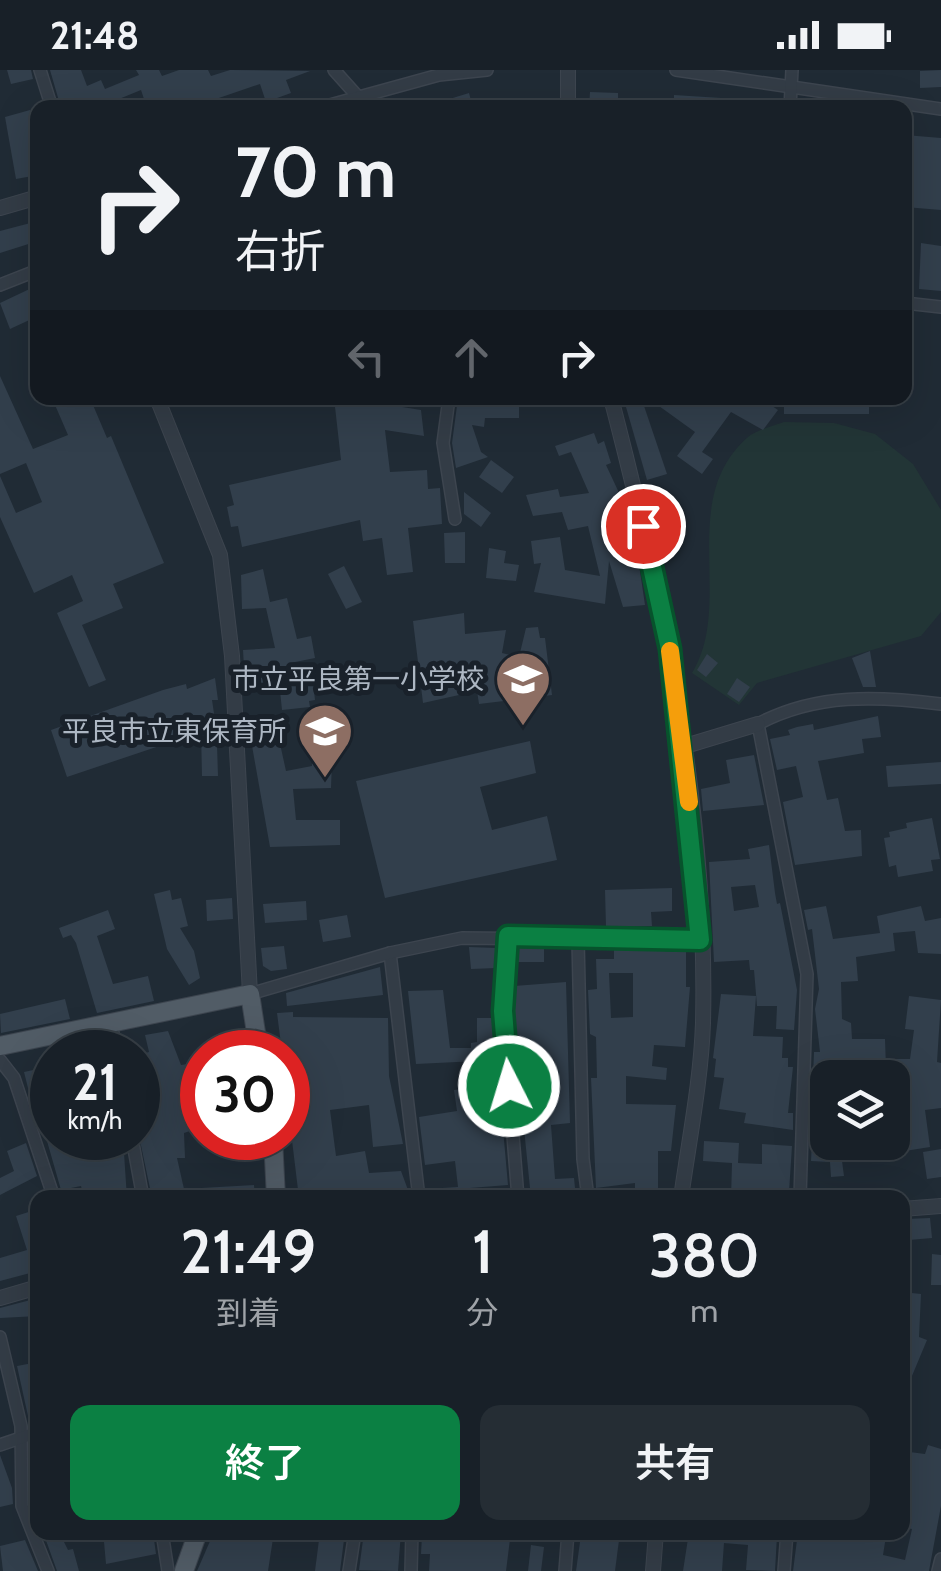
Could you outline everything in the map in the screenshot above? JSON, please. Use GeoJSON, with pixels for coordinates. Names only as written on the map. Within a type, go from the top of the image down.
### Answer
{"type":"FeatureCollection","features":[{"type":"Feature","properties":{"kind":"main road"},"geometry":{"type":"LineString","coordinates":[[0,1046],[250,994],[256,1030]]}},
{"type":"Feature","properties":{"kind":"main road"},"geometry":{"type":"LineString","coordinates":[[273,1160],[275,1190]]}},
{"type":"Feature","properties":{"kind":"main road"},"geometry":{"type":"LineString","coordinates":[[184,1571],[195,1540]]}},
{"type":"Feature","properties":{"kind":"street"},"geometry":{"type":"LineString","coordinates":[[40,70],[49,100]]}},
{"type":"Feature","properties":{"kind":"street"},"geometry":{"type":"LineString","coordinates":[[334,70],[359,100]]}},
{"type":"Feature","properties":{"kind":"street"},"geometry":{"type":"LineString","coordinates":[[342,100],[439,76],[487,70]]}},
{"type":"Feature","properties":{"kind":"street"},"geometry":{"type":"LineString","coordinates":[[568,70],[568,100]]}},
{"type":"Feature","properties":{"kind":"street"},"geometry":{"type":"LineString","coordinates":[[676,70],[791,77],[899,100]]}},
{"type":"Feature","properties":{"kind":"street"},"geometry":{"type":"LineString","coordinates":[[912,103],[941,109]]}},
{"type":"Feature","properties":{"kind":"street"},"geometry":{"type":"LineString","coordinates":[[0,208],[30,199]]}},
{"type":"Feature","properties":{"kind":"street"},"geometry":{"type":"LineString","coordinates":[[0,286],[30,273]]}},
{"type":"Feature","properties":{"kind":"street"},"geometry":{"type":"LineString","coordinates":[[912,304],[941,306]]}},
{"type":"Feature","properties":{"kind":"street"},"geometry":{"type":"LineString","coordinates":[[160,405],[220,555],[232,656],[250,994],[390,953],[462,938],[700,940]]}},
{"type":"Feature","properties":{"kind":"street"},"geometry":{"type":"LineString","coordinates":[[448,405],[443,443],[455,519]]}},
{"type":"Feature","properties":{"kind":"street"},"geometry":{"type":"LineString","coordinates":[[613,405],[664,614],[682,747],[700,940],[703,1025],[682,1190]]}},
{"type":"Feature","properties":{"kind":"street"},"geometry":{"type":"LineString","coordinates":[[682,747],[810,704],[861,697],[941,704]]}},
{"type":"Feature","properties":{"kind":"street"},"geometry":{"type":"LineString","coordinates":[[758,724],[807,974],[800,1190]]}},
{"type":"Feature","properties":{"kind":"street"},"geometry":{"type":"LineString","coordinates":[[508,936],[503,1011],[517,1190]]}},
{"type":"Feature","properties":{"kind":"street"},"geometry":{"type":"LineString","coordinates":[[578,940],[582,1159],[587,1190]]}},
{"type":"Feature","properties":{"kind":"street"},"geometry":{"type":"LineString","coordinates":[[390,953],[418,1190]]}},
{"type":"Feature","properties":{"kind":"street"},"geometry":{"type":"LineString","coordinates":[[111,1024],[112,1030]]}},
{"type":"Feature","properties":{"kind":"street"},"geometry":{"type":"LineString","coordinates":[[0,1060],[14,1078],[51,1190]]}},
{"type":"Feature","properties":{"kind":"street"},"geometry":{"type":"LineString","coordinates":[[136,1160],[142,1190]]}},
{"type":"Feature","properties":{"kind":"street"},"geometry":{"type":"LineString","coordinates":[[910,1208],[941,1206]]}},
{"type":"Feature","properties":{"kind":"street"},"geometry":{"type":"LineString","coordinates":[[0,1298],[30,1289]]}},
{"type":"Feature","properties":{"kind":"street"},"geometry":{"type":"LineString","coordinates":[[0,1338],[20,1436],[22,1506],[30,1526]]}},
{"type":"Feature","properties":{"kind":"street"},"geometry":{"type":"LineString","coordinates":[[0,1445],[30,1434]]}},
{"type":"Feature","properties":{"kind":"street"},"geometry":{"type":"LineString","coordinates":[[36,1540],[48,1571]]}},
{"type":"Feature","properties":{"kind":"street"},"geometry":{"type":"LineString","coordinates":[[163,1540],[168,1571]]}},
{"type":"Feature","properties":{"kind":"street"},"geometry":{"type":"LineString","coordinates":[[350,1571],[354,1540]]}},
{"type":"Feature","properties":{"kind":"street"},"geometry":{"type":"LineString","coordinates":[[411,1571],[412,1540]]}},
{"type":"Feature","properties":{"kind":"street"},"geometry":{"type":"LineString","coordinates":[[565,1571],[567,1540]]}},
{"type":"Feature","properties":{"kind":"street"},"geometry":{"type":"LineString","coordinates":[[653,1571],[655,1540]]}},
{"type":"Feature","properties":{"kind":"street"},"geometry":{"type":"LineString","coordinates":[[784,1571],[787,1540]]}},
{"type":"Feature","properties":{"kind":"street"},"geometry":{"type":"LineString","coordinates":[[938,1571],[941,1559]]}},
{"type":"Feature","properties":{"kind":"shaded area"},"geometry":{"type":"Polygon","coordinates":[[[784,422],[834,423],[875,434],[913,464],[941,510],[941,612],[921,636],[757,683],[739,705],[692,673],[704,645],[709,615],[710,521],[715,490],[727,462],[748,437],[784,422]]]}},
{"type":"Feature","properties":{"kind":"building"},"geometry":{"type":"Polygon","coordinates":[[[7,70],[31,70],[33,79],[11,84],[7,70]]]}},
{"type":"Feature","properties":{"kind":"building"},"geometry":{"type":"Polygon","coordinates":[[[50,70],[81,70],[87,86],[101,80],[105,89],[139,75],[136,70],[159,70],[162,76],[179,70],[208,70],[211,76],[230,70],[310,71],[286,80],[291,93],[272,100],[265,100],[260,84],[216,100],[144,100],[141,90],[117,100],[59,100],[50,70]]]}},
{"type":"Feature","properties":{"kind":"building"},"geometry":{"type":"Polygon","coordinates":[[[941,70],[941,87],[920,88],[920,71],[941,70]]]}},
{"type":"Feature","properties":{"kind":"building"},"geometry":{"type":"Polygon","coordinates":[[[590,92],[618,93],[618,100],[590,100],[590,92]]]}},
{"type":"Feature","properties":{"kind":"building"},"geometry":{"type":"Polygon","coordinates":[[[469,93],[471,100],[446,100],[469,93]]]}},
{"type":"Feature","properties":{"kind":"building"},"geometry":{"type":"Polygon","coordinates":[[[674,95],[737,99],[737,100],[674,100],[674,95]]]}},
{"type":"Feature","properties":{"kind":"building"},"geometry":{"type":"Polygon","coordinates":[[[30,110],[30,176],[16,179],[5,117],[30,110]]]}},
{"type":"Feature","properties":{"kind":"building"},"geometry":{"type":"Polygon","coordinates":[[[912,136],[941,138],[941,210],[912,208],[912,136]]]}},
{"type":"Feature","properties":{"kind":"building"},"geometry":{"type":"Polygon","coordinates":[[[30,223],[30,244],[0,253],[0,231],[30,223]]]}},
{"type":"Feature","properties":{"kind":"building"},"geometry":{"type":"Polygon","coordinates":[[[921,243],[941,246],[941,291],[919,289],[921,243]]]}},
{"type":"Feature","properties":{"kind":"building"},"geometry":{"type":"Polygon","coordinates":[[[30,289],[30,320],[10,329],[0,303],[30,289]]]}},
{"type":"Feature","properties":{"kind":"building"},"geometry":{"type":"Polygon","coordinates":[[[0,376],[33,449],[68,435],[55,405],[93,405],[107,438],[111,436],[164,563],[113,584],[123,608],[82,625],[106,680],[89,687],[57,613],[83,601],[72,575],[34,593],[0,517],[0,476],[16,513],[42,502],[26,463],[0,474],[0,376]]]}},
{"type":"Feature","properties":{"kind":"building"},"geometry":{"type":"Polygon","coordinates":[[[335,405],[389,405],[421,410],[424,436],[385,430],[390,472],[427,470],[428,489],[440,488],[442,524],[408,528],[413,572],[387,575],[382,538],[363,541],[360,520],[242,547],[238,526],[231,527],[227,507],[234,505],[229,485],[341,460],[335,405]]]}},
{"type":"Feature","properties":{"kind":"building"},"geometry":{"type":"Polygon","coordinates":[[[457,405],[519,405],[519,418],[485,418],[484,427],[472,425],[481,452],[488,457],[456,468],[452,443],[457,405]]]}},
{"type":"Feature","properties":{"kind":"building"},"geometry":{"type":"Polygon","coordinates":[[[644,405],[667,474],[647,480],[626,407],[644,405]]]}},
{"type":"Feature","properties":{"kind":"building"},"geometry":{"type":"Polygon","coordinates":[[[770,405],[778,410],[763,430],[731,412],[702,452],[713,459],[702,474],[677,456],[695,432],[659,406],[770,405]]]}},
{"type":"Feature","properties":{"kind":"building"},"geometry":{"type":"Polygon","coordinates":[[[784,405],[869,405],[869,414],[784,414],[784,405]]]}},
{"type":"Feature","properties":{"kind":"building"},"geometry":{"type":"Polygon","coordinates":[[[594,433],[598,444],[604,441],[611,463],[606,465],[628,512],[607,520],[610,551],[637,551],[645,605],[623,607],[609,561],[605,604],[534,592],[541,563],[534,564],[531,541],[560,537],[565,570],[600,576],[588,526],[568,530],[562,512],[533,516],[526,495],[558,489],[560,497],[589,493],[571,452],[559,456],[555,446],[594,433]]]}},
{"type":"Feature","properties":{"kind":"building"},"geometry":{"type":"Polygon","coordinates":[[[491,460],[514,477],[502,493],[479,477],[491,460]]]}},
{"type":"Feature","properties":{"kind":"building"},"geometry":{"type":"Polygon","coordinates":[[[464,492],[491,513],[481,527],[464,514],[464,492]]]}},
{"type":"Feature","properties":{"kind":"building"},"geometry":{"type":"Polygon","coordinates":[[[465,532],[465,563],[445,563],[444,533],[465,532]]]}},
{"type":"Feature","properties":{"kind":"building"},"geometry":{"type":"Polygon","coordinates":[[[489,548],[506,551],[504,563],[519,565],[516,581],[486,578],[489,548]]]}},
{"type":"Feature","properties":{"kind":"building"},"geometry":{"type":"Polygon","coordinates":[[[344,566],[362,602],[346,609],[328,574],[344,566]]]}},
{"type":"Feature","properties":{"kind":"building"},"geometry":{"type":"Polygon","coordinates":[[[263,569],[270,602],[287,598],[297,639],[311,636],[315,658],[290,663],[292,684],[313,682],[315,700],[309,701],[310,707],[282,710],[279,681],[245,684],[243,650],[275,648],[266,608],[242,609],[241,575],[263,569]]]}},
{"type":"Feature","properties":{"kind":"building"},"geometry":{"type":"Polygon","coordinates":[[[464,613],[465,634],[506,630],[502,653],[519,657],[526,628],[538,627],[540,638],[545,638],[552,695],[479,704],[477,691],[423,703],[413,621],[464,613]]]}},
{"type":"Feature","properties":{"kind":"building"},"geometry":{"type":"Polygon","coordinates":[[[870,651],[876,687],[863,687],[852,658],[870,651]]]}},
{"type":"Feature","properties":{"kind":"building"},"geometry":{"type":"Polygon","coordinates":[[[707,654],[718,663],[706,677],[697,670],[707,654]]]}},
{"type":"Feature","properties":{"kind":"building"},"geometry":{"type":"Polygon","coordinates":[[[215,678],[215,720],[207,722],[211,745],[217,745],[218,776],[202,776],[201,732],[67,777],[51,730],[163,690],[186,684],[187,689],[215,678]]]}},
{"type":"Feature","properties":{"kind":"building"},"geometry":{"type":"Polygon","coordinates":[[[737,678],[750,687],[739,702],[727,694],[737,678]]]}},
{"type":"Feature","properties":{"kind":"building"},"geometry":{"type":"Polygon","coordinates":[[[878,716],[881,737],[862,739],[864,753],[818,761],[827,800],[838,798],[845,831],[861,830],[862,856],[795,865],[783,802],[803,797],[796,766],[777,770],[770,739],[790,735],[788,730],[797,727],[813,724],[814,730],[878,716]]]}},
{"type":"Feature","properties":{"kind":"building"},"geometry":{"type":"Polygon","coordinates":[[[275,721],[286,771],[312,766],[312,761],[332,761],[331,788],[293,789],[296,820],[340,820],[340,845],[270,847],[249,729],[275,721]]]}},
{"type":"Feature","properties":{"kind":"building"},"geometry":{"type":"Polygon","coordinates":[[[530,741],[536,773],[480,787],[492,830],[547,816],[557,860],[385,898],[356,781],[530,741]]]}},
{"type":"Feature","properties":{"kind":"building"},"geometry":{"type":"Polygon","coordinates":[[[754,755],[764,805],[703,811],[701,789],[730,783],[726,760],[754,755]]]}},
{"type":"Feature","properties":{"kind":"building"},"geometry":{"type":"Polygon","coordinates":[[[941,762],[941,784],[888,787],[886,766],[941,762]]]}},
{"type":"Feature","properties":{"kind":"building"},"geometry":{"type":"Polygon","coordinates":[[[932,818],[940,859],[931,860],[933,871],[898,877],[896,865],[889,867],[884,838],[890,837],[889,832],[907,828],[906,823],[932,818]]]}},
{"type":"Feature","properties":{"kind":"building"},"geometry":{"type":"Polygon","coordinates":[[[769,845],[777,904],[780,903],[797,990],[794,1030],[776,1029],[777,1006],[757,1006],[754,970],[750,970],[749,960],[714,962],[709,862],[750,859],[748,849],[769,845]],[[755,885],[731,887],[734,911],[759,907],[755,885]]]}},
{"type":"Feature","properties":{"kind":"building"},"geometry":{"type":"Polygon","coordinates":[[[672,888],[672,911],[651,912],[652,926],[606,927],[605,890],[672,888]]]}},
{"type":"Feature","properties":{"kind":"building"},"geometry":{"type":"Polygon","coordinates":[[[170,890],[172,900],[181,898],[188,926],[180,928],[194,951],[200,978],[189,985],[167,949],[154,894],[170,890]]]}},
{"type":"Feature","properties":{"kind":"building"},"geometry":{"type":"Polygon","coordinates":[[[232,898],[233,919],[207,921],[206,900],[232,898]]]}},
{"type":"Feature","properties":{"kind":"building"},"geometry":{"type":"Polygon","coordinates":[[[306,901],[307,920],[265,923],[263,904],[306,901]]]}},
{"type":"Feature","properties":{"kind":"building"},"geometry":{"type":"Polygon","coordinates":[[[826,906],[833,939],[880,933],[877,916],[921,906],[925,921],[941,918],[941,954],[918,953],[915,931],[893,933],[895,951],[856,957],[858,981],[841,982],[842,1019],[851,1023],[852,1039],[885,1039],[886,1060],[814,1060],[814,1052],[820,1052],[815,1009],[819,989],[812,929],[808,930],[804,910],[826,906]]]}},
{"type":"Feature","properties":{"kind":"building"},"geometry":{"type":"Polygon","coordinates":[[[108,910],[115,929],[97,936],[113,984],[148,976],[154,1001],[97,1013],[76,943],[71,935],[63,938],[59,928],[108,910]]]}},
{"type":"Feature","properties":{"kind":"building"},"geometry":{"type":"Polygon","coordinates":[[[347,915],[351,937],[323,942],[319,920],[347,915]]]}},
{"type":"Feature","properties":{"kind":"building"},"geometry":{"type":"Polygon","coordinates":[[[284,946],[287,969],[271,971],[263,966],[261,948],[284,946]]]}},
{"type":"Feature","properties":{"kind":"building"},"geometry":{"type":"Polygon","coordinates":[[[469,947],[496,948],[496,968],[471,969],[469,947]]]}},
{"type":"Feature","properties":{"kind":"building"},"geometry":{"type":"Polygon","coordinates":[[[517,948],[544,948],[544,962],[516,962],[517,948]]]}},
{"type":"Feature","properties":{"kind":"building"},"geometry":{"type":"Polygon","coordinates":[[[614,949],[686,952],[686,987],[690,987],[685,1047],[654,1045],[652,1066],[667,1068],[666,1080],[626,1076],[626,1104],[676,1105],[671,1151],[658,1151],[658,1188],[635,1188],[635,1183],[596,1188],[591,1078],[597,1078],[596,1037],[590,1034],[588,990],[597,989],[596,959],[614,959],[614,949]],[[609,973],[611,1018],[633,1017],[633,973],[609,973]]]}},
{"type":"Feature","properties":{"kind":"building"},"geometry":{"type":"Polygon","coordinates":[[[380,967],[383,995],[287,1006],[286,993],[380,967]]]}},
{"type":"Feature","properties":{"kind":"building"},"geometry":{"type":"Polygon","coordinates":[[[566,982],[570,1123],[551,1125],[555,1179],[574,1178],[575,1190],[530,1190],[513,1019],[514,986],[566,982]]]}},
{"type":"Feature","properties":{"kind":"building"},"geometry":{"type":"Polygon","coordinates":[[[443,990],[450,1048],[471,1048],[471,1043],[477,1042],[477,1018],[494,1018],[498,1060],[416,1064],[408,991],[443,990]]]}},
{"type":"Feature","properties":{"kind":"building"},"geometry":{"type":"Polygon","coordinates":[[[721,994],[756,996],[753,1036],[783,1037],[782,1058],[788,1058],[788,1067],[793,1067],[788,1113],[793,1113],[793,1130],[744,1123],[746,1113],[719,1109],[724,1078],[714,1077],[713,1058],[721,994]]]}},
{"type":"Feature","properties":{"kind":"building"},"geometry":{"type":"Polygon","coordinates":[[[909,996],[941,1000],[937,1062],[941,1063],[941,1108],[925,1110],[930,1147],[910,1150],[910,1060],[892,1060],[910,1059],[914,1030],[905,1029],[909,996]]]}},
{"type":"Feature","properties":{"kind":"building"},"geometry":{"type":"Polygon","coordinates":[[[65,999],[70,1019],[1,1033],[0,1014],[65,999]]]}},
{"type":"Feature","properties":{"kind":"building"},"geometry":{"type":"Polygon","coordinates":[[[293,1012],[293,1017],[388,1018],[389,1076],[403,1144],[373,1147],[369,1105],[330,1110],[336,1156],[365,1151],[369,1173],[401,1171],[408,1190],[298,1190],[294,1160],[310,1160],[310,1030],[279,1030],[277,1013],[293,1012]]]}},
{"type":"Feature","properties":{"kind":"building"},"geometry":{"type":"Polygon","coordinates":[[[168,1031],[180,1062],[177,1158],[184,1189],[254,1185],[254,1190],[150,1190],[144,1160],[160,1160],[160,1032],[168,1031]]]}},
{"type":"Feature","properties":{"kind":"building"},"geometry":{"type":"Polygon","coordinates":[[[30,1071],[30,1096],[24,1072],[30,1071]]]}},
{"type":"Feature","properties":{"kind":"building"},"geometry":{"type":"Polygon","coordinates":[[[499,1084],[508,1185],[427,1190],[458,1187],[455,1161],[425,1165],[419,1117],[457,1111],[454,1090],[499,1084]]]}},
{"type":"Feature","properties":{"kind":"building"},"geometry":{"type":"Polygon","coordinates":[[[704,1141],[739,1143],[738,1163],[762,1164],[762,1144],[792,1146],[789,1190],[731,1190],[732,1163],[703,1161],[704,1141]]]}},
{"type":"Feature","properties":{"kind":"building"},"geometry":{"type":"Polygon","coordinates":[[[26,1143],[37,1176],[0,1195],[0,1178],[14,1171],[7,1151],[26,1143]]]}},
{"type":"Feature","properties":{"kind":"building"},"geometry":{"type":"Polygon","coordinates":[[[941,1149],[941,1177],[927,1179],[923,1152],[941,1149]]]}},
{"type":"Feature","properties":{"kind":"building"},"geometry":{"type":"Polygon","coordinates":[[[52,1160],[124,1160],[126,1190],[82,1190],[81,1186],[61,1190],[52,1160]]]}},
{"type":"Feature","properties":{"kind":"building"},"geometry":{"type":"Polygon","coordinates":[[[848,1160],[842,1161],[844,1176],[831,1177],[830,1162],[811,1161],[848,1160]]]}},
{"type":"Feature","properties":{"kind":"building"},"geometry":{"type":"Polygon","coordinates":[[[30,1212],[30,1273],[0,1281],[0,1258],[27,1250],[16,1216],[30,1212]]]}},
{"type":"Feature","properties":{"kind":"building"},"geometry":{"type":"Polygon","coordinates":[[[930,1218],[932,1238],[910,1240],[910,1219],[930,1218]]]}},
{"type":"Feature","properties":{"kind":"building"},"geometry":{"type":"Polygon","coordinates":[[[932,1254],[941,1255],[941,1285],[931,1285],[932,1254]]]}},
{"type":"Feature","properties":{"kind":"building"},"geometry":{"type":"Polygon","coordinates":[[[910,1293],[921,1294],[919,1337],[927,1340],[910,1381],[910,1293]]]}},
{"type":"Feature","properties":{"kind":"building"},"geometry":{"type":"Polygon","coordinates":[[[30,1300],[30,1316],[0,1318],[0,1308],[30,1300]]]}},
{"type":"Feature","properties":{"kind":"building"},"geometry":{"type":"Polygon","coordinates":[[[30,1364],[30,1425],[17,1366],[30,1364]]]}},
{"type":"Feature","properties":{"kind":"building"},"geometry":{"type":"Polygon","coordinates":[[[928,1445],[941,1449],[941,1506],[929,1571],[793,1571],[797,1540],[885,1540],[883,1555],[905,1560],[912,1529],[910,1452],[925,1454],[928,1445]]]}},
{"type":"Feature","properties":{"kind":"building"},"geometry":{"type":"Polygon","coordinates":[[[0,1455],[12,1488],[13,1504],[0,1507],[0,1455]]]}},
{"type":"Feature","properties":{"kind":"building"},"geometry":{"type":"Polygon","coordinates":[[[25,1540],[38,1571],[3,1571],[0,1546],[25,1540]]]}},
{"type":"Feature","properties":{"kind":"building"},"geometry":{"type":"Polygon","coordinates":[[[46,1540],[63,1540],[68,1550],[73,1549],[79,1571],[57,1571],[46,1540]]]}},
{"type":"Feature","properties":{"kind":"building"},"geometry":{"type":"Polygon","coordinates":[[[154,1540],[156,1554],[106,1564],[104,1542],[154,1540]]]}},
{"type":"Feature","properties":{"kind":"building"},"geometry":{"type":"Polygon","coordinates":[[[211,1540],[273,1540],[268,1571],[197,1571],[211,1540]]]}},
{"type":"Feature","properties":{"kind":"building"},"geometry":{"type":"Polygon","coordinates":[[[319,1540],[344,1540],[340,1571],[315,1571],[319,1540]]]}},
{"type":"Feature","properties":{"kind":"building"},"geometry":{"type":"Polygon","coordinates":[[[363,1540],[400,1540],[398,1571],[359,1570],[363,1540]]]}},
{"type":"Feature","properties":{"kind":"building"},"geometry":{"type":"Polygon","coordinates":[[[422,1540],[510,1540],[506,1571],[429,1571],[430,1554],[421,1554],[422,1540]]]}},
{"type":"Feature","properties":{"kind":"building"},"geometry":{"type":"Polygon","coordinates":[[[580,1540],[619,1540],[615,1571],[576,1571],[580,1540]]]}},
{"type":"Feature","properties":{"kind":"building"},"geometry":{"type":"Polygon","coordinates":[[[688,1540],[777,1540],[775,1571],[746,1570],[748,1545],[724,1543],[722,1571],[683,1571],[688,1540]]]}},
{"type":"Feature","properties":{"kind":"building"},"geometry":{"type":"Polygon","coordinates":[[[531,1545],[544,1547],[541,1571],[528,1571],[531,1545]]]}},
{"type":"Feature","properties":{"kind":"slow traffic"},"geometry":{"type":"LineString","coordinates":[[670,651],[689,802]]}},
{"type":"Feature","properties":{"kind":"place","name":"市立平良第一小学校"},"geometry":{"type":"Point","coordinates":[523,728]}},
{"type":"Feature","properties":{"kind":"place","name":"平良市立東保育所"},"geometry":{"type":"Point","coordinates":[325,780]}},
{"type":"Feature","properties":{"kind":"route"},"geometry":{"type":"LineString","coordinates":[[509,1086],[503,1011],[508,936],[700,940],[670,649],[643,526]]}}]}
